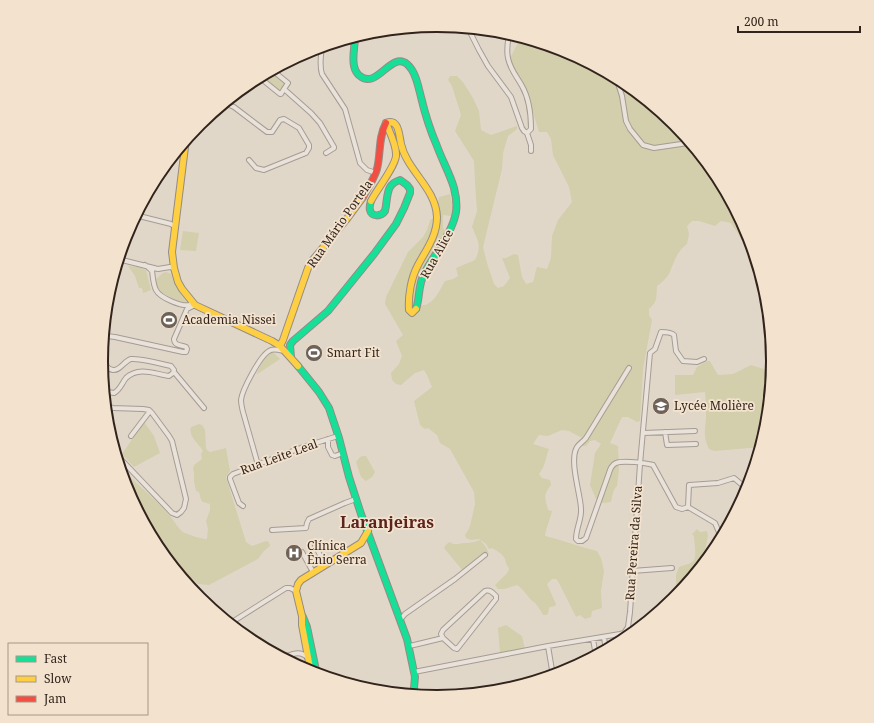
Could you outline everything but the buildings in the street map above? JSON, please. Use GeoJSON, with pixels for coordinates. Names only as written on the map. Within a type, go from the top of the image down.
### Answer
{"type":"FeatureCollection","features":[{"type":"Feature","properties":{"kind":"street"},"geometry":{"type":"LineString","coordinates":[[471,34],[488,66],[511,96],[522,128],[527,133],[531,145],[531,151]]}},
{"type":"Feature","properties":{"kind":"street"},"geometry":{"type":"LineString","coordinates":[[508,40],[507,52],[510,66],[523,88],[529,105],[531,129],[527,133]]}},
{"type":"Feature","properties":{"kind":"street","name":"Rua Alice"},"geometry":{"type":"LineString","coordinates":[[355,42],[355,71],[361,78],[368,80],[374,78],[396,61],[404,62],[412,70],[415,75],[432,135],[451,178],[455,192],[457,204],[454,224],[423,275],[417,308],[412,313],[409,310],[408,304],[410,289],[417,267],[435,234],[437,219],[436,209],[431,195],[424,183],[415,173],[406,158],[396,124],[392,122],[386,123]]}},
{"type":"Feature","properties":{"kind":"street"},"geometry":{"type":"LineString","coordinates":[[321,53],[320,70],[345,109],[360,163],[367,170],[376,173]]}},
{"type":"Feature","properties":{"kind":"street"},"geometry":{"type":"LineString","coordinates":[[264,81],[281,94],[288,83],[276,74]]}},
{"type":"Feature","properties":{"kind":"street"},"geometry":{"type":"LineString","coordinates":[[619,88],[626,121],[630,129],[643,144],[654,148],[685,144]]}},
{"type":"Feature","properties":{"kind":"street"},"geometry":{"type":"LineString","coordinates":[[284,89],[320,123],[334,147],[326,153]]}},
{"type":"Feature","properties":{"kind":"street"},"geometry":{"type":"LineString","coordinates":[[229,106],[270,133],[274,131],[280,120],[284,119],[299,128],[309,145],[306,153],[264,170],[256,168],[249,160]]}},
{"type":"Feature","properties":{"kind":"street"},"geometry":{"type":"LineString","coordinates":[[291,357],[290,345],[328,311],[384,241],[396,224],[409,197],[410,188],[400,180],[393,183],[391,186],[384,214],[373,214],[369,210],[373,198],[395,163],[396,152],[386,123]]}},
{"type":"Feature","properties":{"kind":"street","name":"Rua Mário Portela"},"geometry":{"type":"LineString","coordinates":[[282,349],[285,335],[311,262],[355,208],[363,197],[376,173],[383,129],[386,123]]}},
{"type":"Feature","properties":{"kind":"street"},"geometry":{"type":"LineString","coordinates":[[381,140],[386,138],[392,141]]}},
{"type":"Feature","properties":{"kind":"street"},"geometry":{"type":"LineString","coordinates":[[185,150],[172,252],[172,260],[178,282],[193,303],[272,341],[282,349],[291,357],[319,392],[327,405],[338,436],[356,499],[409,646],[414,672],[414,690]]}},
{"type":"Feature","properties":{"kind":"street"},"geometry":{"type":"LineString","coordinates":[[141,216],[171,224],[175,227]]}},
{"type":"Feature","properties":{"kind":"street"},"geometry":{"type":"LineString","coordinates":[[124,260],[158,269],[166,267],[174,268]]}},
{"type":"Feature","properties":{"kind":"street"},"geometry":{"type":"LineString","coordinates":[[166,267],[170,265],[172,260]]}},
{"type":"Feature","properties":{"kind":"street"},"geometry":{"type":"LineString","coordinates":[[145,266],[152,271],[155,289],[158,293],[186,307]]}},
{"type":"Feature","properties":{"kind":"street"},"geometry":{"type":"LineString","coordinates":[[108,336],[186,352],[186,347],[176,344],[174,340],[186,307],[193,303]]}},
{"type":"Feature","properties":{"kind":"street","name":"Rua Pereira da Silva"},"geometry":{"type":"LineString","coordinates":[[625,632],[628,627],[650,353],[655,349],[661,332],[670,333],[674,335],[676,351],[683,361],[697,362],[704,359]]}},
{"type":"Feature","properties":{"kind":"street"},"geometry":{"type":"LineString","coordinates":[[285,335],[286,339],[293,341]]}},
{"type":"Feature","properties":{"kind":"street"},"geometry":{"type":"LineString","coordinates":[[258,465],[241,404],[243,393],[264,355],[271,350],[282,349]]}},
{"type":"Feature","properties":{"kind":"street"},"geometry":{"type":"LineString","coordinates":[[108,368],[116,370],[128,360],[135,359],[171,366],[174,368],[174,372],[204,408]]}},
{"type":"Feature","properties":{"kind":"street"},"geometry":{"type":"LineString","coordinates":[[629,368],[584,440],[577,446],[575,451],[574,462],[581,509],[576,539],[582,541],[586,538],[611,468],[616,463],[624,462],[653,465],[676,507],[682,509],[688,507]]}},
{"type":"Feature","properties":{"kind":"street"},"geometry":{"type":"LineString","coordinates":[[109,392],[114,393],[118,391],[126,379],[135,372],[149,372],[168,376],[172,375],[174,372]]}},
{"type":"Feature","properties":{"kind":"street"},"geometry":{"type":"LineString","coordinates":[[110,407],[145,409],[150,411],[172,441],[186,499],[185,506],[181,512],[177,515],[172,513],[123,462]]}},
{"type":"Feature","properties":{"kind":"street"},"geometry":{"type":"LineString","coordinates":[[131,436],[150,411]]}},
{"type":"Feature","properties":{"kind":"street"},"geometry":{"type":"LineString","coordinates":[[643,433],[695,431]]}},
{"type":"Feature","properties":{"kind":"street"},"geometry":{"type":"LineString","coordinates":[[665,432],[667,445],[696,444]]}},
{"type":"Feature","properties":{"kind":"street","name":"Rua Leite Leal"},"geometry":{"type":"LineString","coordinates":[[243,506],[239,503],[230,479],[233,474],[338,436]]}},
{"type":"Feature","properties":{"kind":"street"},"geometry":{"type":"LineString","coordinates":[[328,439],[328,447],[332,455],[335,456],[343,454]]}},
{"type":"Feature","properties":{"kind":"street"},"geometry":{"type":"LineString","coordinates":[[688,507],[689,485],[718,483],[734,478],[742,485]]}},
{"type":"Feature","properties":{"kind":"street"},"geometry":{"type":"LineString","coordinates":[[272,530],[306,528],[309,519],[356,499]]}},
{"type":"Feature","properties":{"kind":"street"},"geometry":{"type":"LineString","coordinates":[[688,507],[714,523],[719,532]]}},
{"type":"Feature","properties":{"kind":"street"},"geometry":{"type":"LineString","coordinates":[[361,543],[368,531]]}},
{"type":"Feature","properties":{"kind":"street"},"geometry":{"type":"LineString","coordinates":[[314,667],[302,626],[302,616],[296,591],[298,583],[313,572],[361,543],[373,543]]}},
{"type":"Feature","properties":{"kind":"street"},"geometry":{"type":"LineString","coordinates":[[315,545],[325,565]]}},
{"type":"Feature","properties":{"kind":"street"},"geometry":{"type":"LineString","coordinates":[[302,552],[313,572]]}},
{"type":"Feature","properties":{"kind":"street"},"geometry":{"type":"LineString","coordinates":[[400,620],[485,555]]}},
{"type":"Feature","properties":{"kind":"street"},"geometry":{"type":"LineString","coordinates":[[310,566],[311,562],[318,558],[322,558]]}},
{"type":"Feature","properties":{"kind":"street"},"geometry":{"type":"LineString","coordinates":[[632,571],[672,568]]}},
{"type":"Feature","properties":{"kind":"street"},"geometry":{"type":"LineString","coordinates":[[234,621],[287,587],[296,591]]}},
{"type":"Feature","properties":{"kind":"street"},"geometry":{"type":"LineString","coordinates":[[485,591],[490,591],[496,596],[496,600],[457,649],[443,638],[441,634],[443,630],[485,591]]}},
{"type":"Feature","properties":{"kind":"street"},"geometry":{"type":"LineString","coordinates":[[398,613],[406,614]]}},
{"type":"Feature","properties":{"kind":"street","name":"Rua Pereira da Silva"},"geometry":{"type":"LineString","coordinates":[[414,672],[623,633]]}},
{"type":"Feature","properties":{"kind":"street"},"geometry":{"type":"LineString","coordinates":[[604,637],[605,645]]}},
{"type":"Feature","properties":{"kind":"street"},"geometry":{"type":"LineString","coordinates":[[409,646],[443,638]]}},
{"type":"Feature","properties":{"kind":"street"},"geometry":{"type":"LineString","coordinates":[[593,639],[595,651]]}},
{"type":"Feature","properties":{"kind":"street"},"geometry":{"type":"LineString","coordinates":[[548,646],[552,670]]}},
{"type":"Feature","properties":{"kind":"street"},"geometry":{"type":"LineString","coordinates":[[289,656],[299,653],[310,657]]}},
{"type":"Feature","properties":{"kind":"street"},"geometry":{"type":"LineString","coordinates":[[310,657],[311,666]]}},
{"type":"Feature","properties":{"kind":"shaded area"},"geometry":{"type":"Polygon","coordinates":[[[518,42],[543,49],[602,76],[638,100],[685,144],[711,178],[733,216],[743,241],[731,223],[721,221],[715,226],[699,221],[692,221],[687,226],[689,234],[687,244],[678,254],[668,276],[657,286],[655,301],[649,309],[649,315],[652,320],[643,369],[640,421],[637,422],[628,417],[622,417],[610,443],[618,446],[619,469],[617,486],[611,502],[603,503],[596,499],[590,485],[595,453],[601,444],[595,440],[590,441],[586,446],[582,446],[580,442],[582,438],[569,431],[562,430],[548,436],[539,435],[533,444],[549,449],[544,465],[539,474],[542,478],[550,480],[551,485],[545,497],[548,510],[552,511],[545,536],[597,551],[601,558],[604,571],[601,591],[602,608],[592,611],[591,617],[585,619],[580,615],[576,617],[556,579],[552,579],[547,584],[556,604],[555,606],[549,608],[548,614],[546,615],[543,615],[536,603],[531,600],[517,585],[504,589],[498,589],[495,585],[508,572],[509,568],[504,557],[492,548],[489,549],[486,544],[479,539],[471,540],[466,538],[465,535],[470,526],[475,504],[474,492],[450,449],[440,443],[437,435],[428,428],[425,429],[420,425],[414,401],[432,387],[428,377],[424,370],[415,373],[401,385],[396,384],[392,380],[391,373],[399,364],[402,356],[396,341],[403,335],[385,304],[386,297],[408,252],[423,237],[430,220],[435,217],[439,197],[450,194],[453,208],[452,216],[443,215],[443,228],[445,231],[420,276],[414,304],[423,305],[431,302],[445,281],[458,276],[456,268],[475,260],[479,247],[472,227],[477,211],[474,161],[455,131],[461,115],[452,86],[448,80],[450,76],[457,76],[463,82],[473,98],[479,111],[481,130],[491,135],[517,126],[517,129],[508,136],[503,153],[502,169],[483,247],[494,284],[498,288],[504,286],[510,278],[502,258],[506,258],[514,254],[518,255],[522,277],[526,284],[533,282],[537,267],[547,269],[551,258],[552,236],[558,220],[572,202],[569,187],[553,155],[551,139],[547,132],[539,132],[522,81],[509,60],[518,42]]]}},
{"type":"Feature","properties":{"kind":"shaded area"},"geometry":{"type":"Polygon","coordinates":[[[276,74],[289,84],[282,94],[264,81],[276,74]]]}},
{"type":"Feature","properties":{"kind":"shaded area"},"geometry":{"type":"Polygon","coordinates":[[[183,231],[199,233],[196,251],[180,250],[183,231]]]}},
{"type":"Feature","properties":{"kind":"shaded area"},"geometry":{"type":"Polygon","coordinates":[[[128,266],[146,270],[151,290],[143,293],[142,288],[139,288],[135,276],[128,266]]]}},
{"type":"Feature","properties":{"kind":"shaded area"},"geometry":{"type":"Polygon","coordinates":[[[166,272],[171,274],[178,289],[188,303],[187,305],[157,290],[155,283],[156,279],[166,272]]]}},
{"type":"Feature","properties":{"kind":"shaded area"},"geometry":{"type":"Polygon","coordinates":[[[272,351],[280,359],[256,374],[267,354],[272,351]]]}},
{"type":"Feature","properties":{"kind":"shaded area"},"geometry":{"type":"Polygon","coordinates":[[[707,361],[710,361],[718,375],[733,374],[751,365],[764,369],[766,374],[766,383],[764,405],[755,448],[714,451],[709,449],[705,434],[705,392],[675,395],[675,375],[693,375],[697,367],[707,361]]]}},
{"type":"Feature","properties":{"kind":"shaded area"},"geometry":{"type":"Polygon","coordinates":[[[144,422],[154,436],[160,453],[134,467],[122,454],[144,422]]]}},
{"type":"Feature","properties":{"kind":"shaded area"},"geometry":{"type":"Polygon","coordinates":[[[199,424],[202,425],[205,430],[206,448],[210,452],[226,448],[230,471],[226,477],[246,542],[252,546],[266,541],[269,542],[270,546],[258,559],[209,585],[198,584],[193,579],[188,577],[163,545],[141,507],[128,475],[161,506],[181,531],[195,537],[207,539],[208,529],[206,521],[210,510],[210,504],[203,502],[199,492],[196,491],[193,469],[194,465],[202,459],[201,454],[203,451],[192,436],[190,430],[191,427],[199,424]]]}},
{"type":"Feature","properties":{"kind":"shaded area"},"geometry":{"type":"Polygon","coordinates":[[[363,456],[366,456],[375,472],[372,477],[366,481],[361,477],[356,462],[363,456]]]}},
{"type":"Feature","properties":{"kind":"shaded area"},"geometry":{"type":"Polygon","coordinates":[[[697,529],[700,532],[707,531],[708,536],[704,554],[685,579],[676,588],[676,575],[679,567],[691,562],[695,558],[694,536],[692,534],[697,529]]]}},
{"type":"Feature","properties":{"kind":"shaded area"},"geometry":{"type":"Polygon","coordinates":[[[480,540],[486,547],[489,554],[463,571],[444,548],[449,542],[458,544],[471,543],[480,540]]]}},
{"type":"Feature","properties":{"kind":"shaded area"},"geometry":{"type":"Polygon","coordinates":[[[506,625],[522,636],[525,649],[500,654],[498,628],[506,625]]]}},
{"type":"Feature","properties":{"kind":"traffic: fast"},"geometry":{"type":"LineString","coordinates":[[354,42],[354,66],[358,74],[366,79],[378,75],[395,62],[401,61],[407,64],[413,71],[430,128],[455,191],[456,212],[454,220],[447,236],[422,278],[416,309]]}},
{"type":"Feature","properties":{"kind":"traffic: fast"},"geometry":{"type":"LineString","coordinates":[[291,357],[290,345],[293,341],[328,311],[396,224],[404,208],[410,193],[410,189],[400,180],[393,184],[388,193],[385,211],[379,215],[372,214],[370,209],[371,201]]}},
{"type":"Feature","properties":{"kind":"traffic: fast"},"geometry":{"type":"LineString","coordinates":[[298,366],[319,392],[329,408],[361,514],[407,639],[415,677],[414,690]]}},
{"type":"Feature","properties":{"kind":"traffic: fast"},"geometry":{"type":"LineString","coordinates":[[303,617],[307,627],[316,668]]}},
{"type":"Feature","properties":{"kind":"traffic: slow"},"geometry":{"type":"LineString","coordinates":[[386,123],[394,123],[398,128],[404,154],[432,197],[437,217],[435,230],[416,270],[410,287],[409,310],[412,313],[416,309]]}},
{"type":"Feature","properties":{"kind":"traffic: slow"},"geometry":{"type":"LineString","coordinates":[[371,201],[389,172],[396,156],[394,144],[386,123]]}},
{"type":"Feature","properties":{"kind":"traffic: slow"},"geometry":{"type":"LineString","coordinates":[[185,150],[172,252],[178,282],[195,305],[272,341],[280,346],[298,366]]}},
{"type":"Feature","properties":{"kind":"traffic: slow"},"geometry":{"type":"LineString","coordinates":[[280,346],[311,262],[363,197]]}},
{"type":"Feature","properties":{"kind":"traffic: slow"},"geometry":{"type":"LineString","coordinates":[[310,665],[302,625],[302,616],[296,591],[298,584],[301,580],[361,543],[368,531]]}},
{"type":"Feature","properties":{"kind":"traffic: jam"},"geometry":{"type":"LineString","coordinates":[[363,197],[373,180],[377,169],[382,134],[386,123]]}},
{"type":"Feature","properties":{"kind":"place","name":"Academia Nissei"},"geometry":{"type":"Point","coordinates":[169,320]}},
{"type":"Feature","properties":{"kind":"place","name":"Smart Fit"},"geometry":{"type":"Point","coordinates":[314,353]}},
{"type":"Feature","properties":{"kind":"place","name":"Lycée Molière"},"geometry":{"type":"Point","coordinates":[661,406]}},
{"type":"Feature","properties":{"kind":"place","name":"Clínica Ênio Serra"},"geometry":{"type":"Point","coordinates":[294,553]}},
{"type":"Feature","properties":{"kind":"district","name":"Laranjeiras"},"geometry":{"type":"Point","coordinates":[387,522]}}]}
